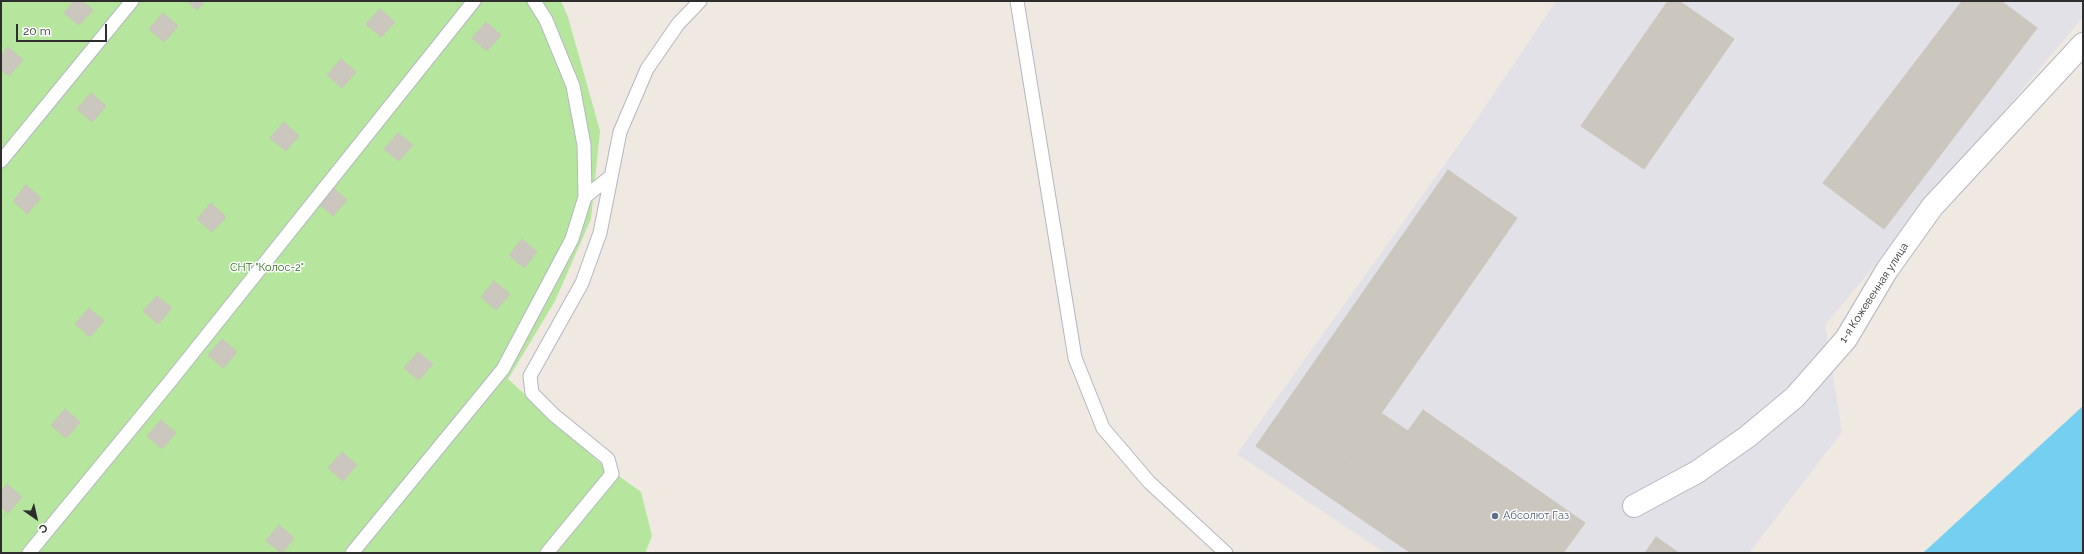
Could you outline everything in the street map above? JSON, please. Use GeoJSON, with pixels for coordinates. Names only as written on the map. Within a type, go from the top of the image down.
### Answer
{"type":"FeatureCollection","features":[{"type":"Feature","properties":{"kind":"street","name":"1-я Кожевенная улица"},"geometry":{"type":"LineString","coordinates":[[1634,506],[1697,472],[1747,437],[1796,397],[1846,339],[1887,270],[1932,207],[2083,44]]}},
{"type":"Feature","properties":{"kind":"lane"},"geometry":{"type":"LineString","coordinates":[[1,161],[132,1]]}},
{"type":"Feature","properties":{"kind":"lane"},"geometry":{"type":"LineString","coordinates":[[29,553],[168,384],[474,1]]}},
{"type":"Feature","properties":{"kind":"lane"},"geometry":{"type":"LineString","coordinates":[[352,553],[502,368],[572,239],[585,197],[584,144],[573,86],[546,20],[534,1]]}},
{"type":"Feature","properties":{"kind":"lane"},"geometry":{"type":"LineString","coordinates":[[547,553],[612,474],[608,459],[554,415],[532,393],[530,376],[582,283],[600,234],[620,132],[647,69],[678,24],[700,1]]}},
{"type":"Feature","properties":{"kind":"lane"},"geometry":{"type":"LineString","coordinates":[[1017,1],[1075,358],[1103,428],[1149,482],[1226,553]]}},
{"type":"Feature","properties":{"kind":"lane"},"geometry":{"type":"LineString","coordinates":[[585,197],[610,177]]}},
{"type":"Feature","properties":{"kind":"shaded area"},"geometry":{"type":"Polygon","coordinates":[[[1556,1],[2083,1],[2083,17],[1825,325],[1842,432],[1749,553],[1385,553],[1237,454],[1470,129],[1556,1]]]}},
{"type":"Feature","properties":{"kind":"green space","name":"СНТ \"Колос-2\""},"geometry":{"type":"Polygon","coordinates":[[[1,1],[561,1],[568,17],[600,131],[591,219],[555,301],[508,379],[598,461],[641,492],[652,536],[645,553],[1,553],[1,1]]]}},
{"type":"Feature","properties":{"kind":"water"},"geometry":{"type":"Polygon","coordinates":[[[2083,406],[2083,553],[1923,553],[2083,406]]]}},
{"type":"Feature","properties":{"kind":"building"},"geometry":{"type":"Polygon","coordinates":[[[74,1],[82,1],[93,10],[79,25],[64,13],[74,1]]]}},
{"type":"Feature","properties":{"kind":"building"},"geometry":{"type":"Polygon","coordinates":[[[187,1],[205,1],[197,10],[187,1]]]}},
{"type":"Feature","properties":{"kind":"building"},"geometry":{"type":"Polygon","coordinates":[[[1668,1],[1679,1],[1734,39],[1644,169],[1581,126],[1668,1]]]}},
{"type":"Feature","properties":{"kind":"building"},"geometry":{"type":"Polygon","coordinates":[[[1962,1],[2001,1],[2037,28],[1884,229],[1823,183],[1962,1]]]}},
{"type":"Feature","properties":{"kind":"building"},"geometry":{"type":"Polygon","coordinates":[[[380,9],[395,22],[381,37],[366,24],[380,9]]]}},
{"type":"Feature","properties":{"kind":"building"},"geometry":{"type":"Polygon","coordinates":[[[163,13],[178,26],[164,42],[149,29],[163,13]]]}},
{"type":"Feature","properties":{"kind":"building"},"geometry":{"type":"Polygon","coordinates":[[[486,22],[501,35],[487,51],[472,38],[486,22]]]}},
{"type":"Feature","properties":{"kind":"building"},"geometry":{"type":"Polygon","coordinates":[[[8,47],[23,60],[9,76],[1,69],[1,56],[8,47]]]}},
{"type":"Feature","properties":{"kind":"building"},"geometry":{"type":"Polygon","coordinates":[[[341,59],[356,72],[342,88],[327,75],[341,59]]]}},
{"type":"Feature","properties":{"kind":"building"},"geometry":{"type":"Polygon","coordinates":[[[91,93],[106,106],[92,122],[77,109],[91,93]]]}},
{"type":"Feature","properties":{"kind":"building"},"geometry":{"type":"Polygon","coordinates":[[[284,122],[299,136],[286,151],[270,138],[284,122]]]}},
{"type":"Feature","properties":{"kind":"building"},"geometry":{"type":"Polygon","coordinates":[[[398,133],[413,145],[399,161],[384,149],[398,133]]]}},
{"type":"Feature","properties":{"kind":"building"},"geometry":{"type":"Polygon","coordinates":[[[1448,170],[1517,218],[1325,494],[1256,446],[1448,170]]]}},
{"type":"Feature","properties":{"kind":"building"},"geometry":{"type":"Polygon","coordinates":[[[26,185],[41,198],[27,214],[13,201],[26,185]]]}},
{"type":"Feature","properties":{"kind":"building"},"geometry":{"type":"Polygon","coordinates":[[[332,187],[347,200],[333,216],[318,203],[332,187]]]}},
{"type":"Feature","properties":{"kind":"building"},"geometry":{"type":"Polygon","coordinates":[[[211,203],[226,217],[212,232],[197,219],[211,203]]]}},
{"type":"Feature","properties":{"kind":"building"},"geometry":{"type":"Polygon","coordinates":[[[522,239],[537,252],[524,268],[509,255],[522,239]]]}},
{"type":"Feature","properties":{"kind":"building"},"geometry":{"type":"Polygon","coordinates":[[[494,281],[510,294],[496,310],[481,297],[494,281]]]}},
{"type":"Feature","properties":{"kind":"building"},"geometry":{"type":"Polygon","coordinates":[[[157,296],[172,308],[158,324],[143,311],[157,296]]]}},
{"type":"Feature","properties":{"kind":"building"},"geometry":{"type":"Polygon","coordinates":[[[89,308],[104,321],[90,337],[75,324],[89,308]]]}},
{"type":"Feature","properties":{"kind":"building"},"geometry":{"type":"Polygon","coordinates":[[[222,339],[237,352],[223,368],[208,355],[222,339]]]}},
{"type":"Feature","properties":{"kind":"building"},"geometry":{"type":"Polygon","coordinates":[[[418,352],[433,364],[419,380],[404,368],[418,352]]]}},
{"type":"Feature","properties":{"kind":"building"},"geometry":{"type":"Polygon","coordinates":[[[65,409],[80,422],[66,438],[51,425],[65,409]]]}},
{"type":"Feature","properties":{"kind":"building"},"geometry":{"type":"Polygon","coordinates":[[[1423,410],[1585,523],[1563,553],[1411,553],[1325,494],[1381,413],[1408,431],[1423,410]]]}},
{"type":"Feature","properties":{"kind":"building"},"geometry":{"type":"Polygon","coordinates":[[[161,420],[176,433],[162,449],[147,436],[161,420]]]}},
{"type":"Feature","properties":{"kind":"building"},"geometry":{"type":"Polygon","coordinates":[[[342,452],[357,465],[343,481],[328,468],[342,452]]]}},
{"type":"Feature","properties":{"kind":"building"},"geometry":{"type":"Polygon","coordinates":[[[7,484],[22,497],[8,513],[1,507],[1,491],[7,484]]]}},
{"type":"Feature","properties":{"kind":"building"},"geometry":{"type":"Polygon","coordinates":[[[279,525],[294,538],[282,553],[266,541],[279,525]]]}},
{"type":"Feature","properties":{"kind":"building"},"geometry":{"type":"Polygon","coordinates":[[[1656,537],[1679,553],[1645,553],[1656,537]]]}},
{"type":"Feature","properties":{"kind":"place","name":"Абсолют Газ"},"geometry":{"type":"Point","coordinates":[1495,516]}}]}
